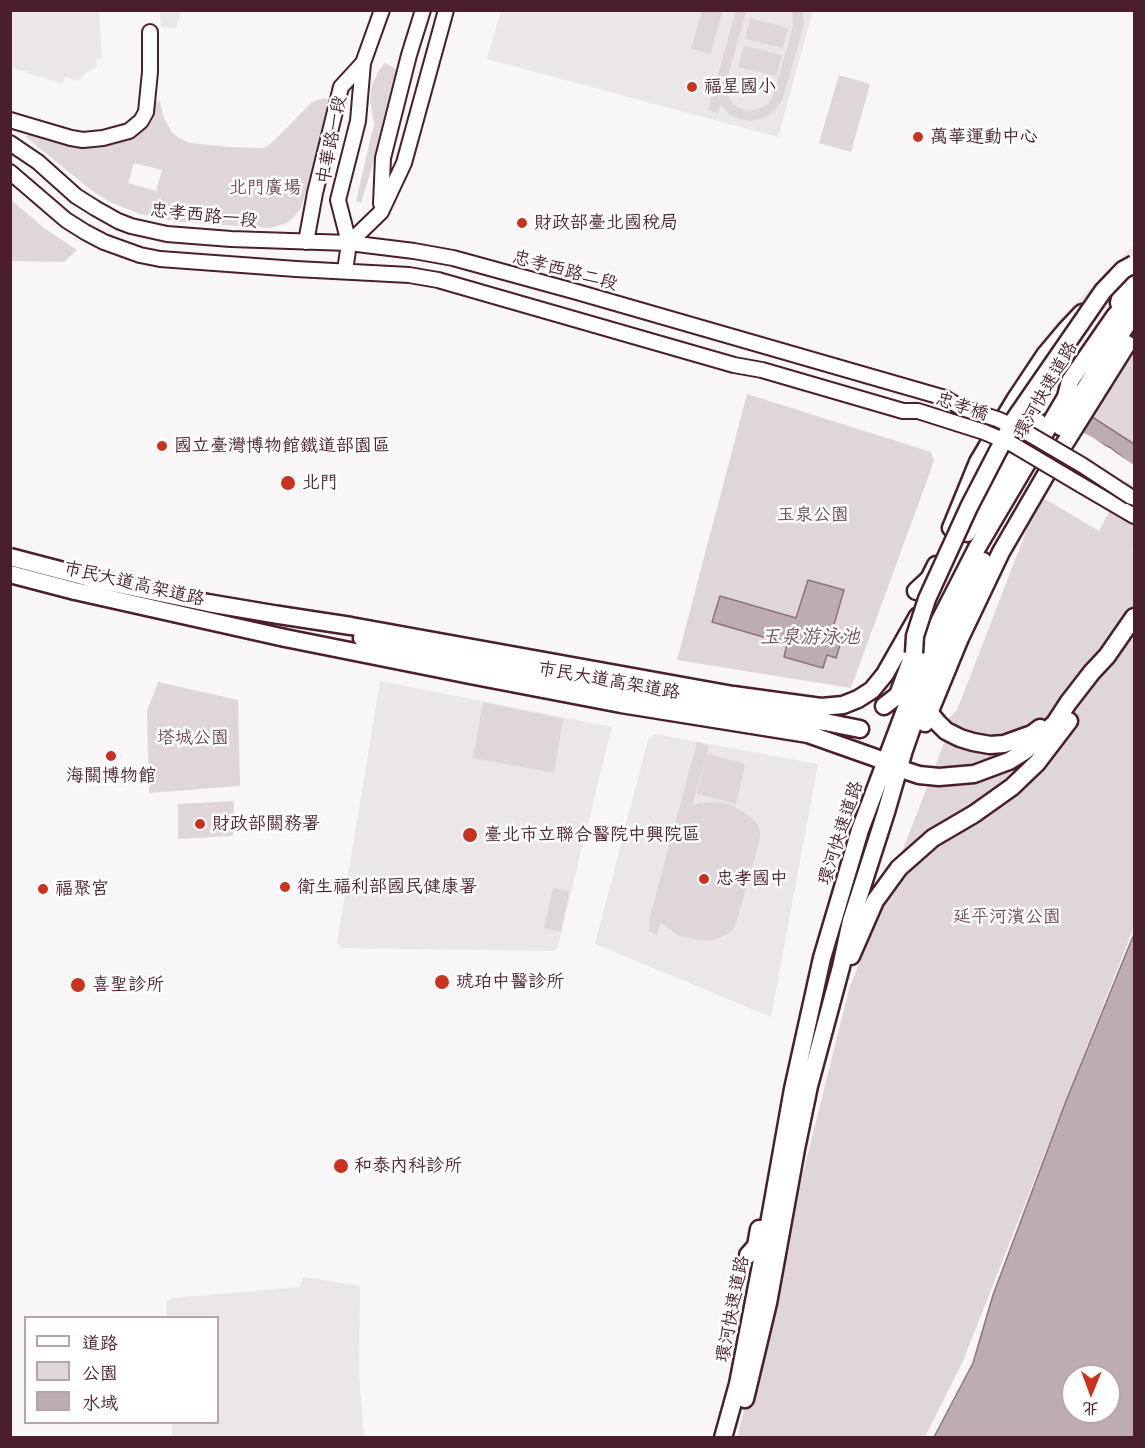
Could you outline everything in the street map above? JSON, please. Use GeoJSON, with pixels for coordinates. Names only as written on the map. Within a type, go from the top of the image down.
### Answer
{"type":"FeatureCollection","features":[{"type":"Feature","properties":{"kind":"highway"},"geometry":{"type":"LineString","coordinates":[[1068,704],[1032,734],[1004,744],[990,745],[973,742],[946,731],[926,710],[916,687],[914,653],[921,595],[938,560],[978,462],[1015,400],[1045,355],[1066,330],[1134,263]]}},
{"type":"Feature","properties":{"kind":"highway"},"geometry":{"type":"LineString","coordinates":[[921,595],[1014,420],[1103,291],[1134,263]]}},
{"type":"Feature","properties":{"kind":"highway"},"geometry":{"type":"LineString","coordinates":[[1115,316],[1120,299],[1134,278]]}},
{"type":"Feature","properties":{"kind":"highway","name":"環河快速道路"},"geometry":{"type":"LineString","coordinates":[[723,1437],[738,1384],[793,1089],[822,958],[860,830],[936,628],[977,548],[1066,398],[1070,381],[1115,316],[1134,295]]}},
{"type":"Feature","properties":{"kind":"highway","name":"環河快速道路"},"geometry":{"type":"LineString","coordinates":[[734,1437],[763,1324],[809,1086],[851,921],[924,693],[980,566],[1020,495],[1134,314]]}},
{"type":"Feature","properties":{"kind":"highway"},"geometry":{"type":"LineString","coordinates":[[748,1255],[756,1246],[794,1038],[804,1010],[867,890],[918,743],[960,638],[1001,552],[1134,333]]}},
{"type":"Feature","properties":{"kind":"highway"},"geometry":{"type":"LineString","coordinates":[[921,595],[967,533],[1058,392],[1070,381]]}},
{"type":"Feature","properties":{"kind":"highway","name":"市民大道高架道路"},"geometry":{"type":"LineString","coordinates":[[10,556],[98,580],[208,603],[733,695],[821,707],[843,705],[872,690],[885,674],[921,595]]}},
{"type":"Feature","properties":{"kind":"highway"},"geometry":{"type":"LineString","coordinates":[[884,706],[897,695],[925,623],[938,560]]}},
{"type":"Feature","properties":{"kind":"highway","name":"市民大道高架道路"},"geometry":{"type":"LineString","coordinates":[[10,574],[75,591],[285,638],[621,704],[808,734],[867,754],[918,775],[939,777],[974,774],[1009,761],[1025,751],[1055,723],[1134,617]]}},
{"type":"Feature","properties":{"kind":"highway"},"geometry":{"type":"LineString","coordinates":[[279,615],[413,652]]}},
{"type":"Feature","properties":{"kind":"highway"},"geometry":{"type":"LineString","coordinates":[[285,638],[413,652],[530,674],[860,729]]}},
{"type":"Feature","properties":{"kind":"highway"},"geometry":{"type":"LineString","coordinates":[[832,998],[875,901],[899,868],[933,838],[974,814],[1012,787],[1037,763],[1063,730],[1099,676],[1107,656]]}},
{"type":"Feature","properties":{"kind":"main road","name":"中華路一段"},"geometry":{"type":"LineString","coordinates":[[345,271],[349,243],[338,200],[358,121],[363,63],[382,10]]}},
{"type":"Feature","properties":{"kind":"main road"},"geometry":{"type":"LineString","coordinates":[[381,212],[383,158],[423,10]]}},
{"type":"Feature","properties":{"kind":"main road"},"geometry":{"type":"LineString","coordinates":[[349,243],[381,212],[404,163],[446,10]]}},
{"type":"Feature","properties":{"kind":"main road"},"geometry":{"type":"LineString","coordinates":[[10,120],[83,140],[103,138],[129,131],[141,121],[146,112],[150,72],[150,32]]}},
{"type":"Feature","properties":{"kind":"main road"},"geometry":{"type":"LineString","coordinates":[[306,242],[315,193],[341,87],[363,63]]}},
{"type":"Feature","properties":{"kind":"main road","name":"忠孝西路一段"},"geometry":{"type":"LineString","coordinates":[[10,143],[38,162],[76,196],[118,221],[131,226],[167,234],[231,239],[349,243]]}},
{"type":"Feature","properties":{"kind":"main road"},"geometry":{"type":"LineString","coordinates":[[10,171],[57,213],[85,232],[104,242],[140,255],[160,259],[345,271]]}},
{"type":"Feature","properties":{"kind":"main road","name":"忠孝西路二段"},"geometry":{"type":"LineString","coordinates":[[349,243],[453,258],[768,347]]}},
{"type":"Feature","properties":{"kind":"main road","name":"忠孝橋"},"geometry":{"type":"LineString","coordinates":[[345,271],[409,275],[438,280],[734,365],[762,370],[903,411],[918,411],[984,432],[1012,444],[1134,516]]}},
{"type":"Feature","properties":{"kind":"main road","name":"忠孝橋"},"geometry":{"type":"LineString","coordinates":[[768,347],[945,398],[962,408],[997,419],[1024,431],[1082,465],[1134,500]]}},
{"type":"Feature","properties":{"kind":"shaded area"},"geometry":{"type":"Polygon","coordinates":[[[10,11],[99,11],[102,58],[96,59],[97,66],[78,81],[65,77],[63,84],[11,68],[10,11]]]}},
{"type":"Feature","properties":{"kind":"shaded area"},"geometry":{"type":"Polygon","coordinates":[[[160,11],[181,11],[176,28],[161,27],[160,11]]]}},
{"type":"Feature","properties":{"kind":"shaded area","name":"福星國小"},"geometry":{"type":"Polygon","coordinates":[[[501,11],[813,11],[778,137],[487,59],[501,11]]]}},
{"type":"Feature","properties":{"kind":"shaded area"},"geometry":{"type":"Polygon","coordinates":[[[1134,245],[1134,256],[1031,367],[1025,363],[1057,322],[1134,245]]]}},
{"type":"Feature","properties":{"kind":"shaded area","name":"臺北市立聯合醫院中興院區"},"geometry":{"type":"Polygon","coordinates":[[[380,681],[612,727],[557,949],[552,951],[342,948],[337,943],[380,681]]]}},
{"type":"Feature","properties":{"kind":"shaded area","name":"忠孝國中"},"geometry":{"type":"Polygon","coordinates":[[[655,734],[818,764],[771,1017],[595,944],[648,740],[655,734]]]}},
{"type":"Feature","properties":{"kind":"shaded area"},"geometry":{"type":"Polygon","coordinates":[[[303,1277],[360,1286],[359,1375],[364,1437],[172,1437],[172,1424],[219,1424],[219,1316],[167,1316],[166,1302],[173,1298],[300,1287],[303,1277]]]}},
{"type":"Feature","properties":{"kind":"green space"},"geometry":{"type":"Polygon","coordinates":[[[702,11],[723,11],[710,54],[691,49],[702,11]]]}},
{"type":"Feature","properties":{"kind":"green space"},"geometry":{"type":"Polygon","coordinates":[[[736,11],[746,11],[726,91],[734,105],[750,111],[762,108],[773,97],[793,26],[792,11],[802,11],[804,21],[782,101],[771,114],[750,121],[739,119],[728,113],[720,104],[718,113],[708,110],[736,11]]]}},
{"type":"Feature","properties":{"kind":"green space"},"geometry":{"type":"Polygon","coordinates":[[[750,18],[788,28],[783,48],[745,39],[750,18]]]}},
{"type":"Feature","properties":{"kind":"green space"},"geometry":{"type":"Polygon","coordinates":[[[744,46],[782,55],[776,76],[738,67],[744,46]]]}},
{"type":"Feature","properties":{"kind":"green space"},"geometry":{"type":"Polygon","coordinates":[[[385,63],[398,70],[361,203],[356,201],[374,124],[370,100],[372,85],[385,63]]]}},
{"type":"Feature","properties":{"kind":"green space"},"geometry":{"type":"Polygon","coordinates":[[[839,75],[870,84],[851,152],[819,143],[839,75]]]}},
{"type":"Feature","properties":{"kind":"green space","name":"北門廣場"},"geometry":{"type":"Polygon","coordinates":[[[324,98],[330,103],[330,107],[301,208],[287,223],[270,228],[179,222],[140,214],[110,202],[91,190],[26,137],[28,134],[79,147],[122,141],[134,135],[153,101],[160,101],[163,116],[171,131],[179,138],[190,143],[263,148],[276,139],[312,102],[324,98]],[[134,163],[128,183],[156,191],[162,170],[134,163]]]}},
{"type":"Feature","properties":{"kind":"green space"},"geometry":{"type":"Polygon","coordinates":[[[10,199],[44,228],[77,250],[64,262],[11,261],[10,199]]]}},
{"type":"Feature","properties":{"kind":"green space"},"geometry":{"type":"Polygon","coordinates":[[[1134,353],[1134,444],[1086,413],[1134,353]]]}},
{"type":"Feature","properties":{"kind":"green space","name":"玉泉公園"},"geometry":{"type":"Polygon","coordinates":[[[747,394],[931,452],[934,461],[851,688],[677,660],[747,394]]]}},
{"type":"Feature","properties":{"kind":"green space","name":"延平河濱公園"},"geometry":{"type":"Polygon","coordinates":[[[1125,481],[1134,486],[1134,549],[1132,552],[1134,553],[1134,927],[963,1361],[925,1437],[737,1438],[849,989],[946,738],[938,730],[957,710],[1040,496],[1099,531],[1125,481]]]}},
{"type":"Feature","properties":{"kind":"green space","name":"塔城公園"},"geometry":{"type":"Polygon","coordinates":[[[158,682],[238,700],[240,786],[149,793],[147,711],[158,682]]]}},
{"type":"Feature","properties":{"kind":"green space"},"geometry":{"type":"Polygon","coordinates":[[[483,702],[563,719],[554,773],[473,758],[483,702]]]}},
{"type":"Feature","properties":{"kind":"green space"},"geometry":{"type":"Polygon","coordinates":[[[697,742],[709,746],[692,806],[699,803],[722,802],[733,806],[751,817],[758,825],[760,833],[736,924],[726,935],[705,941],[679,936],[661,922],[657,935],[649,931],[650,917],[697,742]]]}},
{"type":"Feature","properties":{"kind":"green space"},"geometry":{"type":"Polygon","coordinates":[[[707,754],[745,764],[736,804],[697,794],[707,754]]]}},
{"type":"Feature","properties":{"kind":"green space","name":"財政部關務署"},"geometry":{"type":"Polygon","coordinates":[[[234,801],[233,836],[178,839],[178,804],[234,801]]]}},
{"type":"Feature","properties":{"kind":"green space"},"geometry":{"type":"Polygon","coordinates":[[[553,888],[569,892],[561,932],[544,928],[553,888]]]}},
{"type":"Feature","properties":{"kind":"water"},"geometry":{"type":"Polygon","coordinates":[[[1086,413],[1134,444],[1134,467],[1111,448],[1073,430],[1086,413]]]}},
{"type":"Feature","properties":{"kind":"water","name":"玉泉游泳池"},"geometry":{"type":"Polygon","coordinates":[[[808,580],[844,590],[833,628],[844,632],[836,658],[827,655],[823,668],[784,657],[787,644],[712,622],[720,596],[796,618],[808,580]]]}},
{"type":"Feature","properties":{"kind":"water"},"geometry":{"type":"Polygon","coordinates":[[[1134,934],[1134,1437],[934,1437],[973,1363],[993,1295],[1066,1101],[1134,934]]]}},
{"type":"Feature","properties":{"kind":"pier"},"geometry":{"type":"Polygon","coordinates":[[[1071,427],[1092,437],[1134,465],[1134,470],[1110,450],[1071,433],[1071,427]]]}},
{"type":"Feature","properties":{"kind":"place","name":"福星國小"},"geometry":{"type":"Point","coordinates":[692,87]}},
{"type":"Feature","properties":{"kind":"place","name":"萬華運動中心"},"geometry":{"type":"Point","coordinates":[918,137]}},
{"type":"Feature","properties":{"kind":"place","name":"財政部臺北國稅局"},"geometry":{"type":"Point","coordinates":[522,223]}},
{"type":"Feature","properties":{"kind":"place","name":"國立臺灣博物館鐵道部園區"},"geometry":{"type":"Point","coordinates":[162,446]}},
{"type":"Feature","properties":{"kind":"place","name":"北門"},"geometry":{"type":"Point","coordinates":[288,483]}},
{"type":"Feature","properties":{"kind":"place","name":"海關博物館"},"geometry":{"type":"Point","coordinates":[111,756]}},
{"type":"Feature","properties":{"kind":"place","name":"財政部關務署"},"geometry":{"type":"Point","coordinates":[200,824]}},
{"type":"Feature","properties":{"kind":"place","name":"臺北市立聯合醫院中興院區"},"geometry":{"type":"Point","coordinates":[470,835]}},
{"type":"Feature","properties":{"kind":"place","name":"忠孝國中"},"geometry":{"type":"Point","coordinates":[704,879]}},
{"type":"Feature","properties":{"kind":"place","name":"衛生福利部國民健康署"},"geometry":{"type":"Point","coordinates":[285,887]}},
{"type":"Feature","properties":{"kind":"place","name":"福聚宮"},"geometry":{"type":"Point","coordinates":[43,889]}},
{"type":"Feature","properties":{"kind":"place","name":"琥珀中醫診所"},"geometry":{"type":"Point","coordinates":[442,982]}},
{"type":"Feature","properties":{"kind":"place","name":"喜聖診所"},"geometry":{"type":"Point","coordinates":[78,985]}},
{"type":"Feature","properties":{"kind":"place","name":"和泰內科診所"},"geometry":{"type":"Point","coordinates":[341,1166]}}]}
